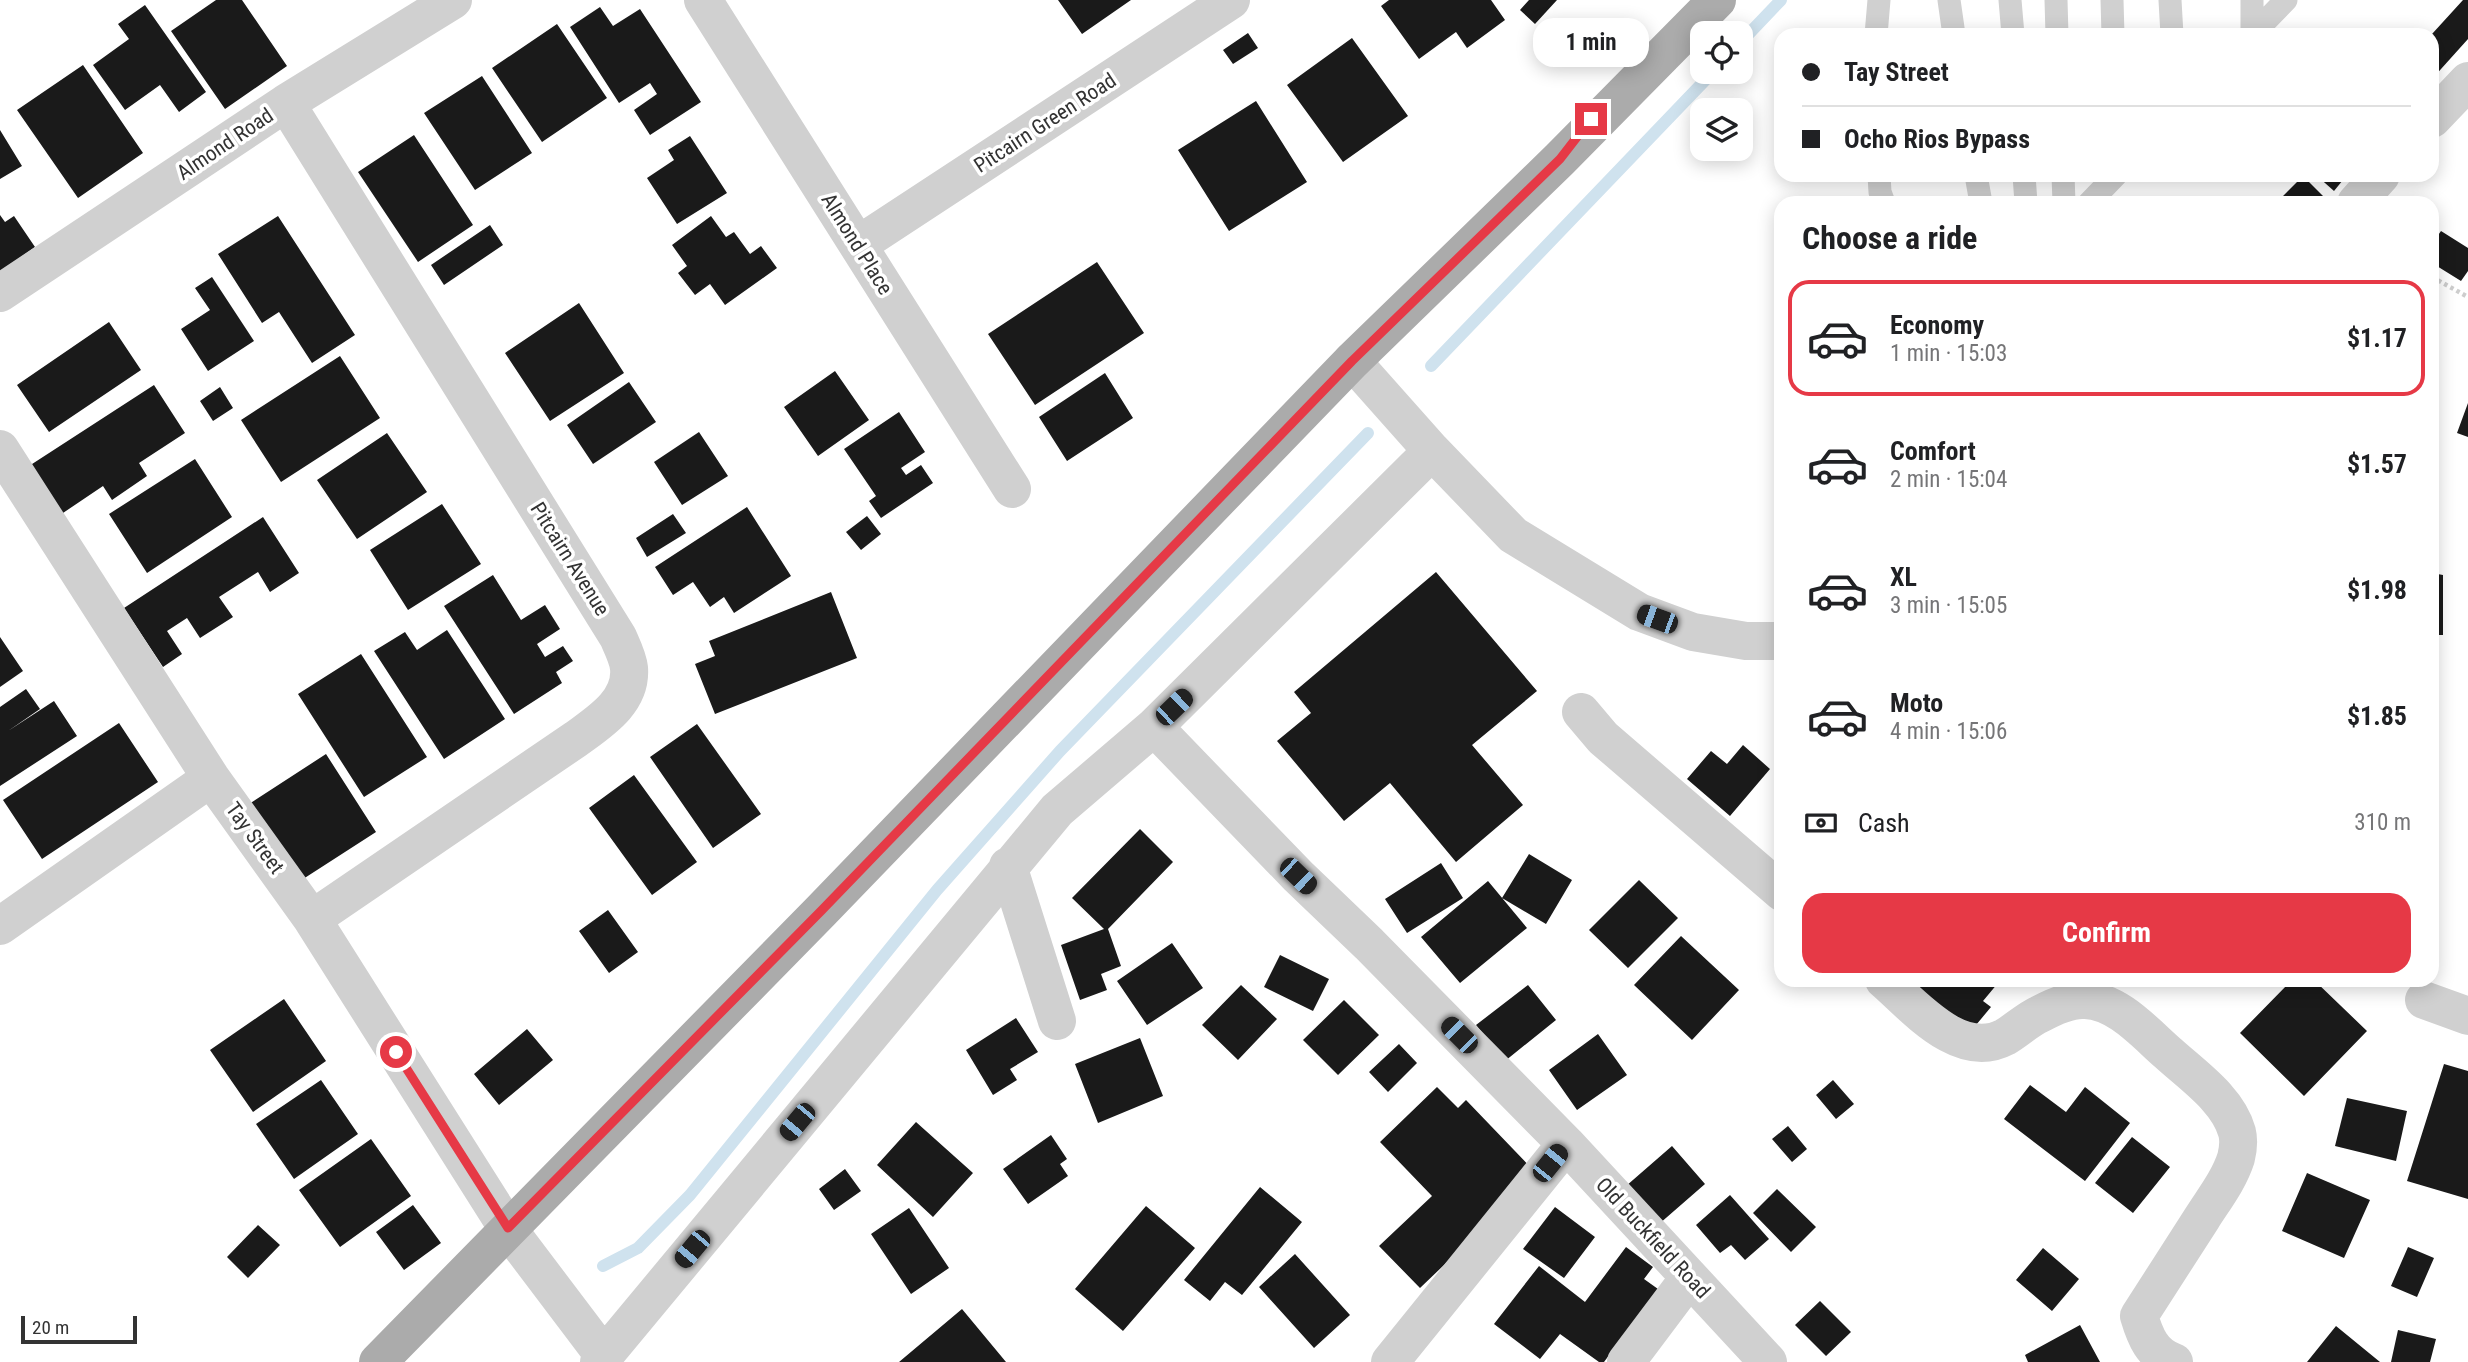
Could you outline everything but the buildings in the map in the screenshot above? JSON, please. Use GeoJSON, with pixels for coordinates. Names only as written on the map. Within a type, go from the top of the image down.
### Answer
{"type":"FeatureCollection","features":[{"type":"Feature","properties":{"kind":"main road"},"geometry":{"type":"LineString","coordinates":[[1560,159],[1683,0]]}},
{"type":"Feature","properties":{"kind":"main road"},"geometry":{"type":"LineString","coordinates":[[378,1362],[821,911],[1352,361],[1560,159],[1717,0]]}},
{"type":"Feature","properties":{"kind":"street","name":"Almond Road"},"geometry":{"type":"LineString","coordinates":[[0,293],[286,103],[453,0]]}},
{"type":"Feature","properties":{"kind":"street","name":"Almond Place"},"geometry":{"type":"LineString","coordinates":[[703,0],[1012,489]]}},
{"type":"Feature","properties":{"kind":"street","name":"Pitcairn Green Road"},"geometry":{"type":"LineString","coordinates":[[858,245],[1231,0]]}},
{"type":"Feature","properties":{"kind":"street"},"geometry":{"type":"LineString","coordinates":[[2439,112],[2468,81]]}},
{"type":"Feature","properties":{"kind":"street","name":"Pitcairn Avenue"},"geometry":{"type":"LineString","coordinates":[[286,103],[618,637],[629,668],[625,695],[605,717],[312,919]]}},
{"type":"Feature","properties":{"kind":"street"},"geometry":{"type":"LineString","coordinates":[[2362,196],[2375,182]]}},
{"type":"Feature","properties":{"kind":"street"},"geometry":{"type":"LineString","coordinates":[[1352,361],[1513,536],[1639,612],[1693,632],[1746,640],[1774,641]]}},
{"type":"Feature","properties":{"kind":"street","name":"Tay Street"},"geometry":{"type":"LineString","coordinates":[[0,449],[211,778],[312,919],[508,1228],[601,1359]]}},
{"type":"Feature","properties":{"kind":"street"},"geometry":{"type":"LineString","coordinates":[[601,1359],[1057,810],[1154,727],[1432,451]]}},
{"type":"Feature","properties":{"kind":"street"},"geometry":{"type":"LineString","coordinates":[[1581,712],[1603,738],[1774,885]]}},
{"type":"Feature","properties":{"kind":"street","name":"Old Buckfield Road"},"geometry":{"type":"LineString","coordinates":[[1154,727],[1298,876],[1369,944],[1566,1144],[1768,1362]]}},
{"type":"Feature","properties":{"kind":"street"},"geometry":{"type":"LineString","coordinates":[[0,926],[211,778]]}},
{"type":"Feature","properties":{"kind":"street"},"geometry":{"type":"LineString","coordinates":[[1009,866],[1056,1021]]}},
{"type":"Feature","properties":{"kind":"street"},"geometry":{"type":"LineString","coordinates":[[1892,987],[1941,1028],[1965,1042],[1984,1044],[2004,1038],[2031,1018],[2057,1006],[2085,1000],[2109,1006],[2137,1026],[2212,1093],[2229,1115],[2237,1132],[2238,1144],[2235,1159],[2224,1184],[2139,1316],[2148,1344],[2174,1362]]}},
{"type":"Feature","properties":{"kind":"street"},"geometry":{"type":"LineString","coordinates":[[2424,1000],[2468,1016]]}},
{"type":"Feature","properties":{"kind":"street"},"geometry":{"type":"LineString","coordinates":[[1390,1362],[1566,1144]]}},
{"type":"Feature","properties":{"kind":"street"},"geometry":{"type":"LineString","coordinates":[[1626,1362],[1689,1278]]}},
{"type":"Feature","properties":{"kind":"lane"},"geometry":{"type":"LineString","coordinates":[[1877,28],[1879,0]]}},
{"type":"Feature","properties":{"kind":"lane"},"geometry":{"type":"LineString","coordinates":[[1949,0],[1953,28]]}},
{"type":"Feature","properties":{"kind":"lane"},"geometry":{"type":"LineString","coordinates":[[2010,0],[2012,28]]}},
{"type":"Feature","properties":{"kind":"lane"},"geometry":{"type":"LineString","coordinates":[[2056,0],[2057,28]]}},
{"type":"Feature","properties":{"kind":"lane"},"geometry":{"type":"LineString","coordinates":[[2112,0],[2113,28]]}},
{"type":"Feature","properties":{"kind":"lane"},"geometry":{"type":"LineString","coordinates":[[2170,0],[2172,28]]}},
{"type":"Feature","properties":{"kind":"lane"},"geometry":{"type":"LineString","coordinates":[[2252,0],[2252,28]]}},
{"type":"Feature","properties":{"kind":"lane"},"geometry":{"type":"LineString","coordinates":[[2259,28],[2287,0]]}},
{"type":"Feature","properties":{"kind":"lane"},"geometry":{"type":"LineString","coordinates":[[2096,196],[2109,182]]}},
{"type":"Feature","properties":{"kind":"path"},"geometry":{"type":"LineString","coordinates":[[2439,281],[2468,297]]}},
{"type":"Feature","properties":{"kind":"waterway"},"geometry":{"type":"LineString","coordinates":[[1753,29],[1781,0]]}},
{"type":"Feature","properties":{"kind":"waterway"},"geometry":{"type":"LineString","coordinates":[[1431,366],[1701,84]]}},
{"type":"Feature","properties":{"kind":"waterway"},"geometry":{"type":"LineString","coordinates":[[603,1266],[638,1248],[690,1195],[937,890],[1060,751],[1368,433]]}},
{"type":"Feature","properties":{"kind":"route"},"geometry":{"type":"LineString","coordinates":[[396,1052],[508,1228],[821,911],[1352,361],[1560,159],[1591,119]]}}]}
